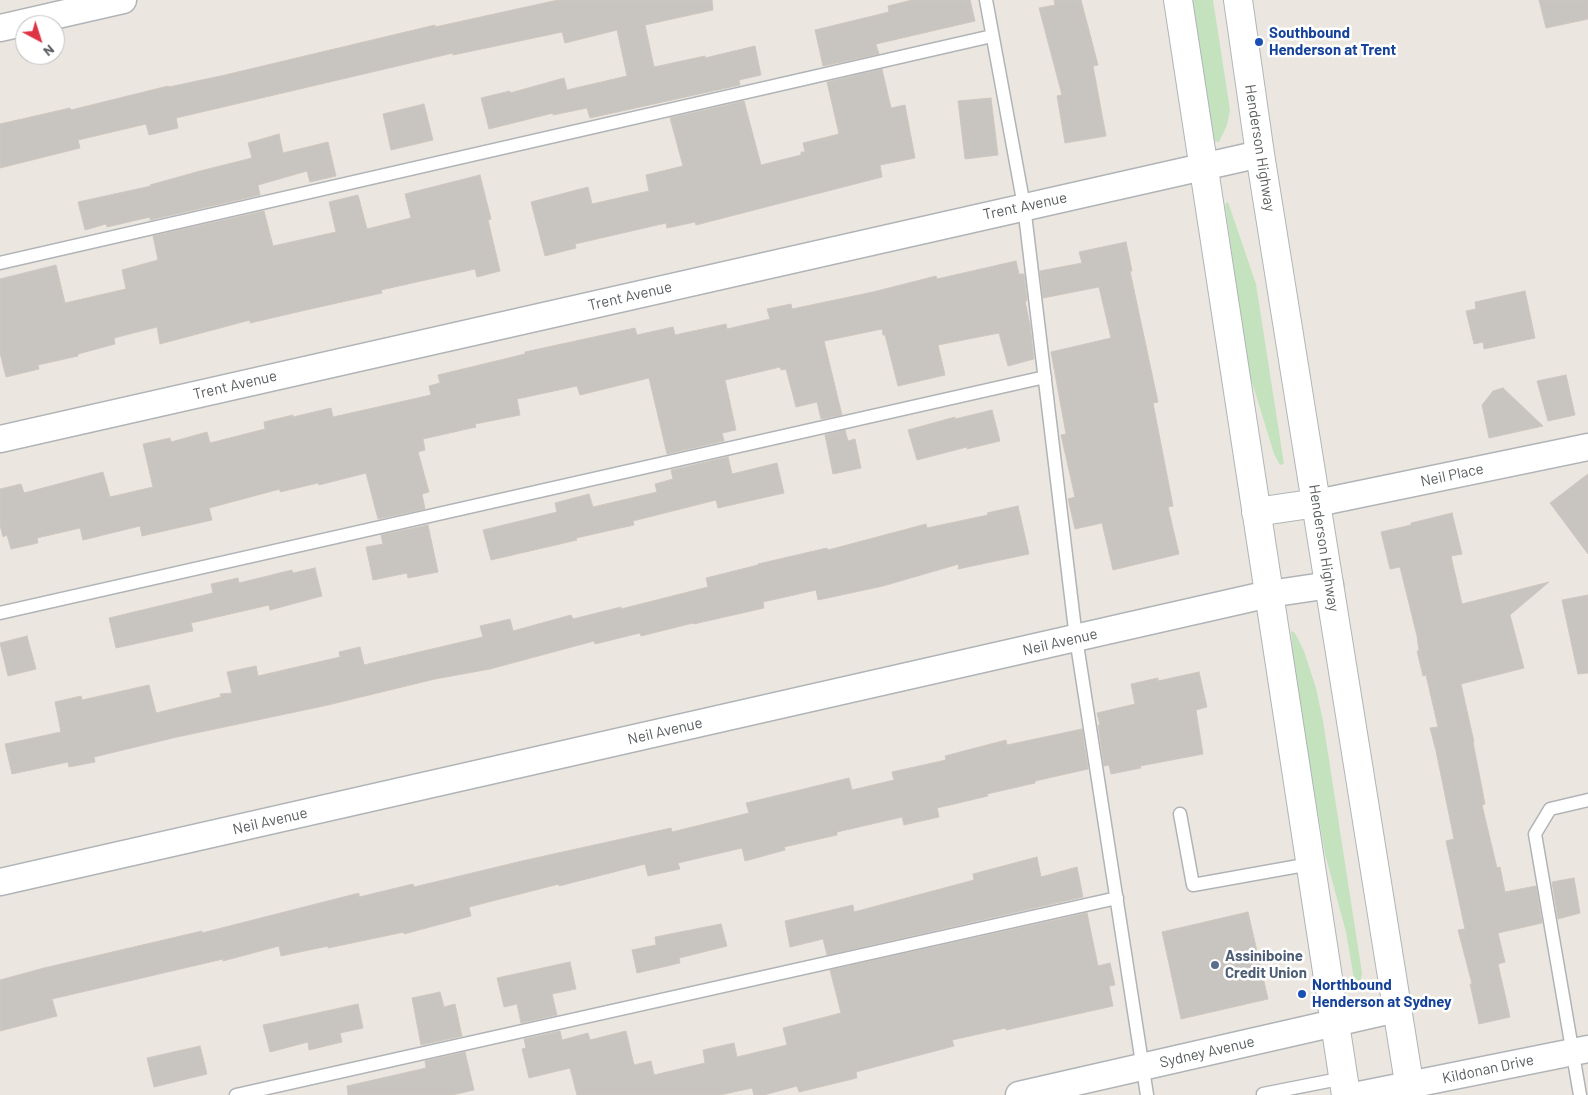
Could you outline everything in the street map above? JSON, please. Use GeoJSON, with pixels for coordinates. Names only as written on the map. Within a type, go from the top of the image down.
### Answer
{"type":"FeatureCollection","features":[{"type":"Feature","properties":{"kind":"main road"},"geometry":{"type":"LineString","coordinates":[[1178,0],[1334,1022],[1350,1089]]}},
{"type":"Feature","properties":{"kind":"main road","name":"Henderson Highway"},"geometry":{"type":"LineString","coordinates":[[1238,0],[1260,154],[1410,1090]]}},
{"type":"Feature","properties":{"kind":"main road"},"geometry":{"type":"LineString","coordinates":[[1256,512],[1316,503]]}},
{"type":"Feature","properties":{"kind":"street"},"geometry":{"type":"LineString","coordinates":[[0,28],[123,0]]}},
{"type":"Feature","properties":{"kind":"street","name":"Trent Avenue"},"geometry":{"type":"LineString","coordinates":[[0,439],[1260,154]]}},
{"type":"Feature","properties":{"kind":"street","name":"Neil Place"},"geometry":{"type":"LineString","coordinates":[[1316,503],[1588,446]]}},
{"type":"Feature","properties":{"kind":"street","name":"Neil Avenue"},"geometry":{"type":"LineString","coordinates":[[0,882],[1269,594],[1330,585]]}},
{"type":"Feature","properties":{"kind":"street","name":"Sydney Avenue"},"geometry":{"type":"LineString","coordinates":[[1019,1095],[1396,1009]]}},
{"type":"Feature","properties":{"kind":"street","name":"Kildonan Drive"},"geometry":{"type":"LineString","coordinates":[[1350,1089],[1410,1090],[1581,1050]]}},
{"type":"Feature","properties":{"kind":"lane"},"geometry":{"type":"LineString","coordinates":[[986,0],[1024,206],[1076,638],[1147,1095]]}},
{"type":"Feature","properties":{"kind":"lane"},"geometry":{"type":"LineString","coordinates":[[0,262],[992,36]]}},
{"type":"Feature","properties":{"kind":"lane"},"geometry":{"type":"LineString","coordinates":[[0,613],[1045,377]]}},
{"type":"Feature","properties":{"kind":"lane"},"geometry":{"type":"LineString","coordinates":[[1580,1095],[1581,1050],[1535,834],[1550,809],[1588,800]]}},
{"type":"Feature","properties":{"kind":"lane"},"geometry":{"type":"LineString","coordinates":[[1180,814],[1193,885],[1310,864]]}},
{"type":"Feature","properties":{"kind":"lane"},"geometry":{"type":"LineString","coordinates":[[236,1095],[1117,898]]}},
{"type":"Feature","properties":{"kind":"lane"},"geometry":{"type":"LineString","coordinates":[[1263,1094],[1350,1089]]}},
{"type":"Feature","properties":{"kind":"green space"},"geometry":{"type":"Polygon","coordinates":[[[1192,0],[1213,0],[1230,110],[1227,125],[1219,142],[1214,141],[1192,0]]]}},
{"type":"Feature","properties":{"kind":"green space"},"geometry":{"type":"Polygon","coordinates":[[[1228,202],[1256,284],[1284,464],[1280,465],[1274,454],[1248,369],[1225,204],[1228,202]]]}},
{"type":"Feature","properties":{"kind":"green space"},"geometry":{"type":"Polygon","coordinates":[[[1291,631],[1295,633],[1304,651],[1316,688],[1323,721],[1362,973],[1360,985],[1355,985],[1346,932],[1325,854],[1295,679],[1291,631]]]}},
{"type":"Feature","properties":{"kind":"building"},"geometry":{"type":"Polygon","coordinates":[[[558,0],[712,0],[713,10],[645,25],[654,67],[705,56],[705,58],[755,46],[761,75],[739,80],[740,85],[590,118],[587,108],[553,115],[553,113],[489,129],[481,98],[510,91],[510,93],[564,78],[567,90],[627,76],[617,30],[565,43],[562,32],[453,55],[453,53],[176,118],[178,128],[149,135],[146,124],[78,140],[80,148],[0,168],[0,124],[225,75],[435,25],[435,27],[558,0]]]}},
{"type":"Feature","properties":{"kind":"building"},"geometry":{"type":"Polygon","coordinates":[[[912,0],[970,0],[975,21],[876,44],[879,54],[823,66],[815,30],[889,12],[888,6],[912,0]]]}},
{"type":"Feature","properties":{"kind":"building"},"geometry":{"type":"Polygon","coordinates":[[[1054,0],[1081,0],[1098,65],[1093,66],[1106,136],[1065,143],[1057,96],[1062,95],[1039,8],[1055,5],[1054,0]]]}},
{"type":"Feature","properties":{"kind":"building"},"geometry":{"type":"Polygon","coordinates":[[[1539,0],[1588,0],[1588,19],[1546,28],[1539,0]]]}},
{"type":"Feature","properties":{"kind":"building"},"geometry":{"type":"Polygon","coordinates":[[[882,69],[891,108],[905,105],[915,158],[880,165],[882,177],[696,225],[695,222],[667,228],[666,223],[575,244],[576,248],[545,256],[531,202],[588,187],[592,204],[649,191],[646,175],[683,166],[670,118],[744,101],[761,165],[801,155],[801,152],[805,152],[803,143],[839,134],[827,82],[882,69]]]}},
{"type":"Feature","properties":{"kind":"building"},"geometry":{"type":"Polygon","coordinates":[[[991,98],[998,155],[965,159],[958,101],[991,98]]]}},
{"type":"Feature","properties":{"kind":"building"},"geometry":{"type":"Polygon","coordinates":[[[424,104],[433,140],[391,150],[383,114],[424,104]]]}},
{"type":"Feature","properties":{"kind":"building"},"geometry":{"type":"Polygon","coordinates":[[[279,134],[283,153],[328,142],[336,176],[310,182],[307,171],[258,185],[260,195],[150,220],[150,217],[107,227],[106,224],[85,230],[78,202],[151,186],[252,158],[248,143],[279,134]]]}},
{"type":"Feature","properties":{"kind":"building"},"geometry":{"type":"Polygon","coordinates":[[[480,175],[491,219],[488,220],[500,271],[477,277],[475,269],[381,290],[382,293],[250,323],[250,320],[160,344],[157,327],[114,338],[115,344],[78,354],[78,356],[38,365],[39,369],[6,377],[0,353],[0,279],[56,265],[65,303],[126,289],[122,270],[158,260],[153,236],[264,211],[273,246],[336,232],[329,202],[358,195],[367,229],[411,218],[405,194],[480,175]]]}},
{"type":"Feature","properties":{"kind":"building"},"geometry":{"type":"Polygon","coordinates":[[[1126,242],[1132,271],[1130,271],[1158,402],[1153,403],[1173,506],[1168,507],[1179,554],[1113,570],[1102,523],[1075,529],[1068,499],[1075,497],[1061,435],[1066,434],[1051,352],[1111,338],[1099,287],[1043,298],[1040,271],[1082,263],[1079,252],[1126,242]]]}},
{"type":"Feature","properties":{"kind":"building"},"geometry":{"type":"Polygon","coordinates":[[[1016,261],[1019,274],[1024,274],[1027,301],[1025,301],[1034,359],[1008,366],[999,333],[938,345],[945,375],[898,386],[882,329],[824,341],[842,415],[821,419],[817,402],[796,407],[786,369],[781,370],[780,367],[725,380],[736,430],[722,433],[724,441],[667,454],[649,378],[580,395],[577,386],[517,399],[520,415],[475,424],[476,427],[423,439],[425,450],[418,452],[429,492],[422,494],[425,509],[378,519],[366,473],[319,485],[318,483],[280,492],[280,489],[209,508],[212,520],[142,536],[140,526],[83,540],[80,528],[37,538],[38,543],[11,549],[7,535],[3,537],[0,525],[0,489],[21,484],[24,493],[103,472],[110,497],[153,487],[143,444],[170,438],[171,442],[207,432],[210,443],[265,429],[264,422],[293,415],[293,417],[331,408],[333,417],[431,395],[429,386],[440,383],[438,375],[525,354],[525,352],[635,328],[637,335],[673,327],[675,335],[726,324],[727,329],[770,319],[767,309],[791,304],[792,309],[873,292],[936,276],[937,279],[1016,261]]]}},
{"type":"Feature","properties":{"kind":"building"},"geometry":{"type":"Polygon","coordinates":[[[1525,291],[1535,338],[1484,349],[1483,342],[1474,344],[1466,311],[1476,309],[1475,302],[1525,291]]]}},
{"type":"Feature","properties":{"kind":"building"},"geometry":{"type":"Polygon","coordinates":[[[1566,375],[1575,415],[1548,421],[1537,381],[1566,375]]]}},
{"type":"Feature","properties":{"kind":"building"},"geometry":{"type":"Polygon","coordinates":[[[1503,388],[1543,426],[1489,438],[1482,405],[1493,391],[1503,388]]]}},
{"type":"Feature","properties":{"kind":"building"},"geometry":{"type":"Polygon","coordinates":[[[992,410],[1000,441],[967,449],[967,447],[917,460],[908,430],[955,417],[955,419],[992,410]]]}},
{"type":"Feature","properties":{"kind":"building"},"geometry":{"type":"Polygon","coordinates":[[[845,430],[848,441],[855,439],[861,468],[833,474],[825,435],[845,430]]]}},
{"type":"Feature","properties":{"kind":"building"},"geometry":{"type":"Polygon","coordinates":[[[728,457],[732,474],[777,463],[784,493],[718,508],[716,500],[633,521],[634,525],[491,560],[483,530],[557,512],[555,503],[589,494],[593,507],[657,492],[655,484],[673,479],[671,470],[728,457]]]}},
{"type":"Feature","properties":{"kind":"building"},"geometry":{"type":"Polygon","coordinates":[[[1588,474],[1588,554],[1550,503],[1588,474]]]}},
{"type":"Feature","properties":{"kind":"building"},"geometry":{"type":"Polygon","coordinates":[[[1018,506],[1029,554],[958,569],[959,564],[883,586],[818,600],[816,590],[763,602],[764,608],[641,636],[640,633],[595,644],[594,641],[490,669],[435,679],[94,757],[95,762],[69,767],[68,762],[12,774],[5,744],[61,732],[55,702],[81,696],[82,700],[149,685],[156,713],[221,697],[220,694],[232,693],[227,672],[256,666],[258,676],[340,657],[339,652],[360,647],[364,665],[483,637],[480,626],[510,619],[513,631],[571,615],[573,619],[621,607],[621,609],[708,587],[706,578],[758,564],[827,548],[828,550],[926,524],[927,528],[988,515],[987,513],[1018,506]]]}},
{"type":"Feature","properties":{"kind":"building"},"geometry":{"type":"Polygon","coordinates":[[[1452,513],[1462,554],[1451,556],[1462,604],[1549,582],[1510,615],[1524,668],[1461,684],[1485,804],[1482,805],[1497,868],[1500,867],[1505,892],[1536,886],[1542,923],[1498,933],[1505,962],[1498,964],[1510,1017],[1479,1024],[1470,984],[1472,984],[1458,930],[1465,929],[1446,841],[1454,839],[1430,728],[1438,727],[1426,675],[1423,676],[1417,651],[1419,651],[1417,636],[1400,567],[1390,569],[1381,532],[1452,513]]]}},
{"type":"Feature","properties":{"kind":"building"},"geometry":{"type":"Polygon","coordinates":[[[428,525],[438,572],[408,578],[407,573],[373,580],[366,547],[383,544],[381,535],[428,525]]]}},
{"type":"Feature","properties":{"kind":"building"},"geometry":{"type":"Polygon","coordinates":[[[315,568],[322,596],[270,610],[269,605],[191,623],[193,631],[116,648],[109,618],[213,593],[211,584],[238,578],[239,583],[292,570],[293,573],[315,568]]]}},
{"type":"Feature","properties":{"kind":"building"},"geometry":{"type":"Polygon","coordinates":[[[1588,595],[1588,673],[1578,674],[1562,600],[1588,595]]]}},
{"type":"Feature","properties":{"kind":"building"},"geometry":{"type":"Polygon","coordinates":[[[27,636],[36,669],[8,676],[0,643],[27,636]]]}},
{"type":"Feature","properties":{"kind":"building"},"geometry":{"type":"Polygon","coordinates":[[[1199,672],[1207,707],[1196,710],[1203,754],[1140,766],[1141,768],[1111,774],[1109,765],[1104,766],[1097,713],[1135,704],[1131,684],[1158,678],[1158,681],[1199,672]]]}},
{"type":"Feature","properties":{"kind":"building"},"geometry":{"type":"Polygon","coordinates":[[[1082,729],[1088,769],[1035,781],[1035,783],[987,794],[988,796],[937,808],[939,817],[904,825],[902,817],[837,832],[837,835],[784,847],[785,850],[745,861],[742,848],[678,863],[680,869],[648,876],[645,864],[469,907],[471,916],[404,934],[404,932],[281,956],[279,946],[223,961],[223,959],[52,999],[57,1016],[0,1031],[0,980],[202,931],[202,933],[359,893],[359,897],[413,884],[414,887],[671,828],[672,832],[749,813],[746,803],[849,778],[852,790],[894,780],[892,772],[946,760],[945,756],[960,752],[1006,740],[1007,745],[1082,729]]]}},
{"type":"Feature","properties":{"kind":"building"},"geometry":{"type":"Polygon","coordinates":[[[1037,857],[1041,877],[1077,867],[1083,897],[827,955],[823,939],[790,947],[785,921],[853,905],[854,912],[974,880],[973,874],[1037,857]]]}},
{"type":"Feature","properties":{"kind":"building"},"geometry":{"type":"Polygon","coordinates":[[[1574,878],[1580,913],[1558,919],[1552,882],[1574,878]]]}},
{"type":"Feature","properties":{"kind":"building","name":"Assiniboine Credit Union"},"geometry":{"type":"Polygon","coordinates":[[[1248,912],[1268,999],[1181,1019],[1162,932],[1248,912]]]}},
{"type":"Feature","properties":{"kind":"building"},"geometry":{"type":"Polygon","coordinates":[[[1087,913],[1098,966],[1110,963],[1115,985],[1109,986],[1113,1006],[952,1040],[954,1046],[856,1072],[857,1078],[799,1092],[797,1086],[764,1095],[754,1095],[752,1088],[720,1095],[577,1095],[570,1068],[529,1078],[522,1049],[526,1048],[524,1039],[560,1031],[562,1040],[588,1033],[590,1040],[626,1031],[634,1065],[651,1061],[654,1075],[705,1063],[703,1050],[734,1043],[737,1057],[787,1045],[783,1028],[841,1013],[830,970],[1087,913]]]}},
{"type":"Feature","properties":{"kind":"building"},"geometry":{"type":"Polygon","coordinates":[[[721,924],[727,946],[679,958],[680,963],[637,973],[632,950],[656,945],[655,937],[721,924]]]}},
{"type":"Feature","properties":{"kind":"building"},"geometry":{"type":"Polygon","coordinates":[[[570,962],[576,989],[552,994],[557,1015],[521,1023],[517,1004],[504,1007],[497,978],[570,962]]]}},
{"type":"Feature","properties":{"kind":"building"},"geometry":{"type":"Polygon","coordinates":[[[440,992],[444,1007],[455,1004],[462,1036],[421,1045],[412,998],[440,992]]]}},
{"type":"Feature","properties":{"kind":"building"},"geometry":{"type":"Polygon","coordinates":[[[358,1004],[363,1028],[340,1033],[342,1042],[309,1050],[308,1042],[270,1052],[263,1025],[358,1004]]]}},
{"type":"Feature","properties":{"kind":"building"},"geometry":{"type":"Polygon","coordinates":[[[200,1046],[207,1074],[154,1087],[147,1058],[200,1046]]]}},
{"type":"Feature","properties":{"kind":"building"},"geometry":{"type":"Polygon","coordinates":[[[465,1052],[474,1090],[452,1095],[348,1095],[347,1086],[426,1068],[425,1061],[465,1052]]]}},
{"type":"Feature","properties":{"kind":"place","name":"Southbound Henderson at Trent"},"geometry":{"type":"Point","coordinates":[1259,42]}},
{"type":"Feature","properties":{"kind":"place","name":"Assiniboine Credit Union"},"geometry":{"type":"Point","coordinates":[1215,965]}},
{"type":"Feature","properties":{"kind":"place","name":"Northbound Henderson at Sydney"},"geometry":{"type":"Point","coordinates":[1302,994]}}]}
